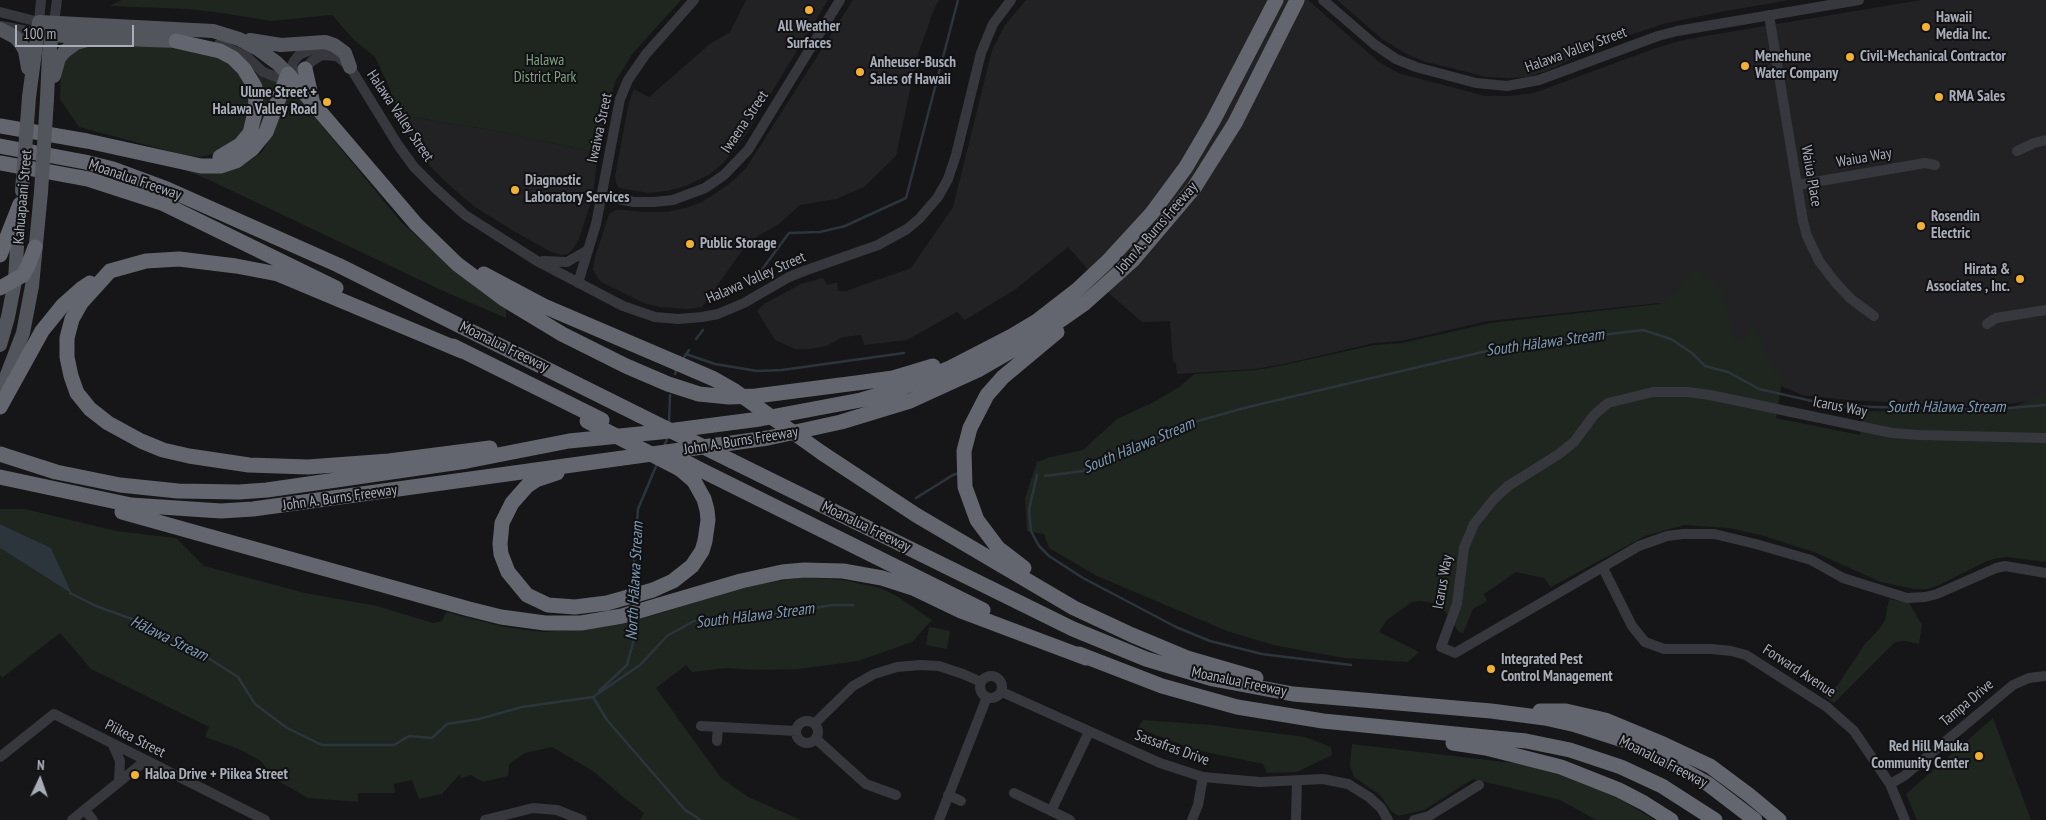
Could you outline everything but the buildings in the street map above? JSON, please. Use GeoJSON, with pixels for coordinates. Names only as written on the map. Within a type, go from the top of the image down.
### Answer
{"type":"FeatureCollection","features":[{"type":"Feature","properties":{"kind":"highway","name":"John A. Burns Freeway"},"geometry":{"type":"LineString","coordinates":[[2,478],[131,505],[221,511],[283,506],[501,474],[675,452],[806,430],[910,401],[978,370],[1042,333],[1081,297],[1107,262],[1152,213],[1186,166],[1213,121],[1276,0]]}},
{"type":"Feature","properties":{"kind":"highway","name":"John A. Burns Freeway"},"geometry":{"type":"LineString","coordinates":[[120,485],[150,490],[208,493],[267,490],[467,461],[569,441],[760,419],[861,400],[925,379],[1012,336],[1081,297],[1133,260],[1194,188],[1235,123],[1297,0]]}},
{"type":"Feature","properties":{"kind":"highway"},"geometry":{"type":"LineString","coordinates":[[172,160],[207,160],[230,152],[240,145],[250,133],[256,108],[254,87],[250,78],[233,58],[220,51],[176,41]]}},
{"type":"Feature","properties":{"kind":"highway"},"geometry":{"type":"LineString","coordinates":[[305,69],[312,102]]}},
{"type":"Feature","properties":{"kind":"highway"},"geometry":{"type":"LineString","coordinates":[[0,126],[79,139],[201,166],[221,166],[236,161],[252,149],[266,132],[288,74],[434,243],[464,269],[504,299],[562,334],[626,366],[668,384],[699,394],[716,397],[740,397],[883,379],[942,364],[1012,336]]}},
{"type":"Feature","properties":{"kind":"highway"},"geometry":{"type":"LineString","coordinates":[[0,137],[94,155],[144,169],[224,204],[338,265]]}},
{"type":"Feature","properties":{"kind":"highway","name":"Moanalua Freeway"},"geometry":{"type":"LineString","coordinates":[[0,146],[85,162],[144,179],[338,265],[1073,629],[1146,659],[1176,669],[1252,687],[1293,694],[1491,711],[1568,723],[1623,740],[1664,759],[1727,797],[1755,820]]}},
{"type":"Feature","properties":{"kind":"highway","name":"Moanalua Freeway"},"geometry":{"type":"LineString","coordinates":[[0,163],[80,177],[162,203],[462,351],[594,421],[687,467],[1026,631],[1086,658],[1194,696],[1237,708],[1323,721],[1518,740],[1570,750],[1621,767],[1662,786],[1715,820]]}},
{"type":"Feature","properties":{"kind":"highway"},"geometry":{"type":"LineString","coordinates":[[0,168],[60,178],[129,196],[226,233]]}},
{"type":"Feature","properties":{"kind":"highway"},"geometry":{"type":"LineString","coordinates":[[392,195],[475,268],[497,282],[568,317],[714,379],[735,391],[822,453],[916,515],[1074,608],[1187,658],[1240,674],[1277,682],[1419,705]]}},
{"type":"Feature","properties":{"kind":"highway"},"geometry":{"type":"LineString","coordinates":[[0,255],[21,197]]}},
{"type":"Feature","properties":{"kind":"highway"},"geometry":{"type":"LineString","coordinates":[[0,288],[15,274],[23,275],[35,247]]}},
{"type":"Feature","properties":{"kind":"highway"},"geometry":{"type":"LineString","coordinates":[[0,407],[42,331],[63,305],[81,288],[110,271],[146,261],[178,259],[236,266],[278,274],[462,351]]}},
{"type":"Feature","properties":{"kind":"highway"},"geometry":{"type":"LineString","coordinates":[[110,271],[81,303],[72,318],[67,348],[71,376],[77,393],[90,409],[122,432],[156,447],[189,456],[224,462],[249,465],[308,467],[373,463],[462,450],[569,441]]}},
{"type":"Feature","properties":{"kind":"highway"},"geometry":{"type":"LineString","coordinates":[[1081,297],[1052,337],[1003,378],[987,395],[970,428],[965,450],[964,475],[972,509],[990,539],[1016,563],[1098,615],[1187,658]]}},
{"type":"Feature","properties":{"kind":"highway"},"geometry":{"type":"LineString","coordinates":[[0,449],[120,485]]}},
{"type":"Feature","properties":{"kind":"highway"},"geometry":{"type":"LineString","coordinates":[[0,454],[56,472],[120,485]]}},
{"type":"Feature","properties":{"kind":"highway"},"geometry":{"type":"LineString","coordinates":[[640,456],[558,472],[536,480],[512,503],[502,524],[500,534],[501,554],[508,572],[520,588],[536,600],[560,607],[575,607],[621,599],[653,590],[673,581],[692,566],[702,550],[708,520],[704,499],[687,467]]}},
{"type":"Feature","properties":{"kind":"highway"},"geometry":{"type":"LineString","coordinates":[[2,478],[418,595],[524,621],[564,623],[599,620],[654,608],[762,576],[804,570],[842,571],[882,578],[913,588],[961,611],[1086,658]]}},
{"type":"Feature","properties":{"kind":"highway"},"geometry":{"type":"LineString","coordinates":[[1491,711],[1566,711],[1605,720],[1638,732],[1710,766],[1749,794],[1779,820]]}},
{"type":"Feature","properties":{"kind":"highway"},"geometry":{"type":"LineString","coordinates":[[1323,721],[1486,748],[1561,767],[1619,790],[1671,820]]}},
{"type":"Feature","properties":{"kind":"main road"},"geometry":{"type":"LineString","coordinates":[[0,27],[15,37],[26,51],[29,90]]}},
{"type":"Feature","properties":{"kind":"main road"},"geometry":{"type":"LineString","coordinates":[[38,27],[93,38],[176,41]]}},
{"type":"Feature","properties":{"kind":"main road","name":"Kahuapaani Street"},"geometry":{"type":"LineString","coordinates":[[0,345],[8,317],[15,274],[29,90],[38,27]]}},
{"type":"Feature","properties":{"kind":"main road"},"geometry":{"type":"LineString","coordinates":[[53,29],[197,29],[213,31],[238,39],[281,45],[325,42],[334,45],[345,53],[350,67]]}},
{"type":"Feature","properties":{"kind":"main road","name":"Kahuapaani Street"},"geometry":{"type":"LineString","coordinates":[[0,393],[23,333],[32,286],[41,192],[49,54],[53,29]]}},
{"type":"Feature","properties":{"kind":"main road"},"geometry":{"type":"LineString","coordinates":[[47,98],[59,58],[76,43],[93,38]]}},
{"type":"Feature","properties":{"kind":"main road"},"geometry":{"type":"LineString","coordinates":[[238,39],[269,56],[288,74]]}},
{"type":"Feature","properties":{"kind":"street","name":"Kahuapaani Street"},"geometry":{"type":"LineString","coordinates":[[38,27],[41,0]]}},
{"type":"Feature","properties":{"kind":"street","name":"Kahuapaani Street"},"geometry":{"type":"LineString","coordinates":[[53,29],[57,0]]}},
{"type":"Feature","properties":{"kind":"street","name":"Iwaiwa Street"},"geometry":{"type":"LineString","coordinates":[[578,283],[602,196],[620,99],[628,80],[646,54],[694,0]]}},
{"type":"Feature","properties":{"kind":"street","name":"Iwaena Street"},"geometry":{"type":"LineString","coordinates":[[602,196],[634,202],[673,200],[704,188],[724,175],[748,150],[840,0]]}},
{"type":"Feature","properties":{"kind":"street","name":"Halawa Valley Street"},"geometry":{"type":"LineString","coordinates":[[288,74],[299,55],[306,51],[324,48],[350,67],[414,167],[465,215],[537,261],[641,313],[668,318],[702,317],[737,306],[789,277],[878,245],[907,229],[926,212],[942,189],[952,169],[984,44],[996,19],[1011,0]]}},
{"type":"Feature","properties":{"kind":"street","name":"Halawa Valley Street"},"geometry":{"type":"LineString","coordinates":[[1323,0],[1374,44],[1396,59],[1416,67],[1476,82],[1507,86],[1539,80],[1658,36],[1701,26],[1859,0]]}},
{"type":"Feature","properties":{"kind":"street"},"geometry":{"type":"LineString","coordinates":[[0,12],[38,27]]}},
{"type":"Feature","properties":{"kind":"street","name":"Waiua Place"},"geometry":{"type":"LineString","coordinates":[[1769,15],[1807,236],[1819,261],[1844,293],[1874,316]]}},
{"type":"Feature","properties":{"kind":"street"},"geometry":{"type":"LineString","coordinates":[[0,27],[38,27]]}},
{"type":"Feature","properties":{"kind":"street"},"geometry":{"type":"LineString","coordinates":[[176,41],[204,41],[219,44],[246,56],[270,76],[276,77],[305,69],[317,57],[329,54],[337,56]]}},
{"type":"Feature","properties":{"kind":"street"},"geometry":{"type":"LineString","coordinates":[[2017,151],[2046,140]]}},
{"type":"Feature","properties":{"kind":"street","name":"Waiua Way"},"geometry":{"type":"LineString","coordinates":[[1797,185],[1925,163],[1935,165]]}},
{"type":"Feature","properties":{"kind":"street"},"geometry":{"type":"LineString","coordinates":[[537,261],[568,262],[588,250]]}},
{"type":"Feature","properties":{"kind":"street"},"geometry":{"type":"LineString","coordinates":[[1987,324],[1996,318],[2046,310]]}},
{"type":"Feature","properties":{"kind":"street","name":"Icarus Way"},"geometry":{"type":"LineString","coordinates":[[2046,438],[1892,433],[1710,394],[1688,392],[1653,392],[1608,403],[1594,415],[1574,442],[1559,454],[1508,486],[1494,499],[1474,524],[1464,548],[1457,604],[1441,647],[1455,653],[1639,546],[1667,536],[1699,533],[1714,534],[1756,544],[1811,560],[1843,578],[1906,598],[1937,594],[2005,566],[2046,572]]}},
{"type":"Feature","properties":{"kind":"street","name":"Forward Avenue"},"geometry":{"type":"LineString","coordinates":[[1603,568],[1632,626],[1645,642],[1664,649],[1731,651],[1753,658],[1827,707],[1854,731],[1890,784],[1905,820]]}},
{"type":"Feature","properties":{"kind":"street","name":"Sassafras Drive"},"geometry":{"type":"LineString","coordinates":[[896,795],[866,784],[816,739],[810,743],[803,742],[797,738],[796,731],[801,722],[808,720],[815,723],[853,686],[874,674],[896,667],[920,665],[939,666],[980,682],[989,676],[996,676],[1002,684],[1002,692],[1160,763],[1203,777],[1260,782],[1331,779],[1348,784],[1369,797],[1381,808],[1388,820]]}},
{"type":"Feature","properties":{"kind":"street","name":"Tampa Drive"},"geometry":{"type":"LineString","coordinates":[[1890,784],[1904,776],[2013,685],[2029,678],[2046,676]]}},
{"type":"Feature","properties":{"kind":"street"},"geometry":{"type":"LineString","coordinates":[[980,682],[980,689],[986,698]]}},
{"type":"Feature","properties":{"kind":"street"},"geometry":{"type":"LineString","coordinates":[[986,698],[997,697],[1002,692]]}},
{"type":"Feature","properties":{"kind":"street"},"geometry":{"type":"LineString","coordinates":[[938,820],[986,698]]}},
{"type":"Feature","properties":{"kind":"street","name":"Piikea Street"},"geometry":{"type":"LineString","coordinates":[[0,757],[54,714],[265,820]]}},
{"type":"Feature","properties":{"kind":"street"},"geometry":{"type":"LineString","coordinates":[[815,723],[819,732],[816,739]]}},
{"type":"Feature","properties":{"kind":"street","name":"Sassafras Drive"},"geometry":{"type":"LineString","coordinates":[[701,726],[796,731]]}},
{"type":"Feature","properties":{"kind":"street"},"geometry":{"type":"LineString","coordinates":[[717,741],[718,727]]}},
{"type":"Feature","properties":{"kind":"street"},"geometry":{"type":"LineString","coordinates":[[1052,811],[1089,732]]}},
{"type":"Feature","properties":{"kind":"street"},"geometry":{"type":"LineString","coordinates":[[113,744],[120,761],[119,782]]}},
{"type":"Feature","properties":{"kind":"street"},"geometry":{"type":"LineString","coordinates":[[72,820],[145,761]]}},
{"type":"Feature","properties":{"kind":"street"},"geometry":{"type":"LineString","coordinates":[[1192,820],[1198,805],[1203,777]]}},
{"type":"Feature","properties":{"kind":"street"},"geometry":{"type":"LineString","coordinates":[[1296,820],[1297,780]]}},
{"type":"Feature","properties":{"kind":"street"},"geometry":{"type":"LineString","coordinates":[[1414,820],[1429,816],[1479,785]]}},
{"type":"Feature","properties":{"kind":"street"},"geometry":{"type":"LineString","coordinates":[[1014,793],[1070,820]]}},
{"type":"Feature","properties":{"kind":"street"},"geometry":{"type":"LineString","coordinates":[[948,796],[961,801]]}},
{"type":"Feature","properties":{"kind":"street"},"geometry":{"type":"LineString","coordinates":[[485,820],[496,819],[533,808],[546,808],[568,813],[582,820]]}},
{"type":"Feature","properties":{"kind":"street"},"geometry":{"type":"LineString","coordinates":[[85,810],[93,820]]}},
{"type":"Feature","properties":{"kind":"shaded area"},"geometry":{"type":"Polygon","coordinates":[[[746,0],[828,0],[748,131],[723,163],[710,174],[686,186],[667,191],[649,193],[619,188],[615,176],[629,102],[634,89],[649,97],[710,44],[730,32],[746,0]]]}},
{"type":"Feature","properties":{"kind":"shaded area"},"geometry":{"type":"Polygon","coordinates":[[[853,0],[939,0],[917,57],[896,156],[864,187],[836,199],[800,205],[779,224],[749,241],[702,307],[687,309],[646,304],[601,282],[593,270],[595,257],[609,214],[615,210],[667,212],[685,208],[702,202],[728,185],[746,168],[853,0]]]}},
{"type":"Feature","properties":{"kind":"shaded area"},"geometry":{"type":"Polygon","coordinates":[[[1026,0],[1308,0],[1379,62],[1398,73],[1485,96],[1510,96],[1534,93],[1653,49],[1705,36],[1921,0],[2046,0],[2046,399],[1985,407],[1848,400],[1802,395],[1772,382],[1703,319],[1660,303],[1488,321],[1401,341],[1374,343],[1256,369],[1177,374],[1176,363],[1173,362],[1170,321],[1142,322],[1111,295],[1068,247],[1016,289],[965,320],[957,312],[907,340],[864,345],[861,335],[843,337],[826,346],[795,349],[775,340],[757,311],[764,304],[801,284],[823,278],[827,285],[837,282],[838,291],[846,291],[911,268],[953,207],[992,50],[1005,25],[1026,0]]]}},
{"type":"Feature","properties":{"kind":"shaded area"},"geometry":{"type":"Polygon","coordinates":[[[1337,0],[1790,0],[1663,24],[1598,46],[1549,70],[1527,77],[1507,78],[1487,77],[1426,62],[1408,55],[1382,39],[1337,0]]]}},
{"type":"Feature","properties":{"kind":"shaded area"},"geometry":{"type":"Polygon","coordinates":[[[399,115],[497,131],[598,153],[593,196],[579,239],[573,249],[568,254],[561,255],[551,252],[475,207],[428,164],[410,139],[399,115]]]}},
{"type":"Feature","properties":{"kind":"shaded area"},"geometry":{"type":"Polygon","coordinates":[[[0,524],[51,548],[72,594],[0,548],[0,524]]]}},
{"type":"Feature","properties":{"kind":"green space","name":"Halawa District Park"},"geometry":{"type":"Polygon","coordinates":[[[122,0],[681,0],[633,53],[616,80],[607,107],[598,153],[497,131],[399,115],[375,57],[354,40],[332,15],[271,21],[188,9],[109,6],[122,0]]]}},
{"type":"Feature","properties":{"kind":"green space"},"geometry":{"type":"Polygon","coordinates":[[[90,45],[191,48],[207,51],[236,66],[251,96],[247,128],[225,151],[201,157],[184,155],[79,127],[60,99],[61,71],[64,62],[70,54],[77,49],[90,45]]]}},
{"type":"Feature","properties":{"kind":"green space"},"geometry":{"type":"Polygon","coordinates":[[[256,72],[263,78],[279,83],[265,125],[245,145],[253,74],[256,72]]]}},
{"type":"Feature","properties":{"kind":"green space"},"geometry":{"type":"Polygon","coordinates":[[[295,93],[402,223],[431,249],[506,305],[506,318],[441,290],[207,179],[169,164],[226,171],[246,163],[262,152],[272,134],[285,94],[295,93]]]}},
{"type":"Feature","properties":{"kind":"green space"},"geometry":{"type":"Polygon","coordinates":[[[1694,268],[1724,293],[1734,340],[1745,341],[1754,323],[1771,367],[1783,376],[1776,418],[1860,435],[1861,411],[1987,413],[2003,411],[2046,394],[2046,562],[2007,557],[1998,558],[1987,561],[1939,585],[1928,589],[1914,589],[1881,582],[1814,552],[1761,535],[1729,528],[1684,525],[1645,536],[1551,587],[1544,578],[1516,572],[1484,594],[1487,601],[1473,609],[1463,633],[1459,632],[1440,604],[1421,601],[1412,602],[1387,620],[1379,632],[1419,652],[1408,662],[1344,658],[1273,645],[1227,631],[1097,576],[1049,548],[1044,534],[1027,531],[1025,498],[1037,462],[1083,450],[1117,419],[1154,402],[1179,387],[1195,374],[1256,370],[1374,345],[1402,343],[1490,323],[1659,304],[1677,290],[1694,268]]]}},
{"type":"Feature","properties":{"kind":"green space"},"geometry":{"type":"Polygon","coordinates":[[[0,509],[25,509],[116,531],[176,538],[204,566],[305,593],[377,606],[433,623],[442,621],[446,612],[500,626],[545,632],[601,627],[655,615],[743,587],[804,577],[843,580],[880,588],[895,595],[932,620],[912,642],[858,661],[800,669],[758,670],[727,668],[692,672],[686,665],[656,688],[721,778],[748,797],[801,820],[640,820],[644,813],[593,771],[552,747],[525,753],[509,764],[508,776],[483,782],[471,775],[461,778],[460,774],[442,794],[419,799],[412,780],[394,784],[395,793],[358,793],[358,802],[308,798],[275,779],[261,761],[241,750],[205,737],[209,727],[91,669],[60,633],[2,678],[0,675],[0,548],[70,593],[51,548],[0,524],[0,509]]]}},
{"type":"Feature","properties":{"kind":"green space"},"geometry":{"type":"Polygon","coordinates":[[[1889,599],[1909,603],[1922,625],[1919,644],[1905,641],[1895,642],[1834,703],[1824,696],[1837,686],[1865,644],[1880,628],[1885,620],[1889,599]]]}},
{"type":"Feature","properties":{"kind":"green space"},"geometry":{"type":"Polygon","coordinates":[[[929,627],[950,631],[947,649],[926,645],[929,627]]]}},
{"type":"Feature","properties":{"kind":"green space"},"geometry":{"type":"Polygon","coordinates":[[[1993,718],[2031,820],[1917,820],[1906,794],[1993,718]]]}},
{"type":"Feature","properties":{"kind":"green space"},"geometry":{"type":"Polygon","coordinates":[[[1143,720],[1211,725],[1305,737],[1331,747],[1332,755],[1297,772],[1267,773],[1263,764],[1192,749],[1138,728],[1143,720]]]}},
{"type":"Feature","properties":{"kind":"green space"},"geometry":{"type":"Polygon","coordinates":[[[1352,744],[1529,765],[1566,776],[1609,793],[1655,820],[1596,820],[1560,800],[1473,779],[1424,810],[1398,816],[1391,811],[1380,795],[1354,777],[1350,766],[1352,744]]]}},
{"type":"Feature","properties":{"kind":"waterway","name":"North Hālawa Stream"},"geometry":{"type":"LineString","coordinates":[[755,279],[789,233],[820,232],[845,226],[906,198],[958,0]]}},
{"type":"Feature","properties":{"kind":"waterway","name":"North Hālawa Stream"},"geometry":{"type":"LineString","coordinates":[[696,339],[703,330]]}},
{"type":"Feature","properties":{"kind":"waterway","name":"South Hālawa Stream"},"geometry":{"type":"LineString","coordinates":[[1045,476],[1083,471],[1187,424],[1248,407],[1504,347],[1643,330],[1671,339],[1692,353],[1705,366],[1728,372],[1759,389],[1812,401],[1839,406],[1985,410],[2046,405]]}},
{"type":"Feature","properties":{"kind":"waterway","name":"North Hālawa Stream"},"geometry":{"type":"LineString","coordinates":[[683,359],[689,350]]}},
{"type":"Feature","properties":{"kind":"waterway"},"geometry":{"type":"LineString","coordinates":[[686,354],[715,364],[757,371],[782,370],[904,353]]}},
{"type":"Feature","properties":{"kind":"waterway","name":"North Hālawa Stream"},"geometry":{"type":"LineString","coordinates":[[675,374],[677,368]]}},
{"type":"Feature","properties":{"kind":"waterway","name":"North Hālawa Stream"},"geometry":{"type":"LineString","coordinates":[[669,423],[670,395]]}},
{"type":"Feature","properties":{"kind":"waterway","name":"North Hālawa Stream"},"geometry":{"type":"LineString","coordinates":[[664,447],[668,436]]}},
{"type":"Feature","properties":{"kind":"waterway","name":"North Hālawa Stream"},"geometry":{"type":"LineString","coordinates":[[635,589],[634,559],[638,509],[657,464]]}},
{"type":"Feature","properties":{"kind":"waterway","name":"South Hālawa Stream"},"geometry":{"type":"LineString","coordinates":[[916,498],[959,473]]}},
{"type":"Feature","properties":{"kind":"waterway"},"geometry":{"type":"LineString","coordinates":[[1037,475],[1029,510],[1031,531],[1039,546],[1049,556],[1083,578],[1176,627],[1210,641],[1262,654],[1351,665]]}},
{"type":"Feature","properties":{"kind":"waterway","name":"Hālawa Stream"},"geometry":{"type":"LineString","coordinates":[[70,593],[186,644],[238,677],[255,704],[287,728],[322,745],[394,745],[409,736],[432,738],[447,724],[479,719],[522,707],[593,697],[640,665],[667,636],[694,621],[763,616],[833,605],[853,605]]}},
{"type":"Feature","properties":{"kind":"waterway","name":"North Hālawa Stream"},"geometry":{"type":"LineString","coordinates":[[599,691],[627,665],[635,635],[635,617]]}},
{"type":"Feature","properties":{"kind":"waterway"},"geometry":{"type":"LineString","coordinates":[[593,697],[607,720],[685,810],[701,820]]}},
{"type":"Feature","properties":{"kind":"place","name":"All Weather Surfaces"},"geometry":{"type":"Point","coordinates":[809,10]}},
{"type":"Feature","properties":{"kind":"place","name":"Hawaii Media Inc."},"geometry":{"type":"Point","coordinates":[1926,27]}},
{"type":"Feature","properties":{"kind":"place","name":"Civil-Mechanical Contractor"},"geometry":{"type":"Point","coordinates":[1850,57]}},
{"type":"Feature","properties":{"kind":"place","name":"Menehune Water Company"},"geometry":{"type":"Point","coordinates":[1745,66]}},
{"type":"Feature","properties":{"kind":"place","name":"Anheuser-Busch Sales of Hawaii"},"geometry":{"type":"Point","coordinates":[860,72]}},
{"type":"Feature","properties":{"kind":"place","name":"RMA Sales"},"geometry":{"type":"Point","coordinates":[1939,97]}},
{"type":"Feature","properties":{"kind":"place","name":"Ulune Street + Halawa Valley Road"},"geometry":{"type":"Point","coordinates":[327,102]}},
{"type":"Feature","properties":{"kind":"place","name":"Diagnostic Laboratory Services"},"geometry":{"type":"Point","coordinates":[515,190]}},
{"type":"Feature","properties":{"kind":"place","name":"Rosendin Electric"},"geometry":{"type":"Point","coordinates":[1921,226]}},
{"type":"Feature","properties":{"kind":"place","name":"Public Storage"},"geometry":{"type":"Point","coordinates":[690,244]}},
{"type":"Feature","properties":{"kind":"place","name":"Hirata & Associates , Inc."},"geometry":{"type":"Point","coordinates":[2020,279]}},
{"type":"Feature","properties":{"kind":"place","name":"Integrated Pest Control Management"},"geometry":{"type":"Point","coordinates":[1491,669]}},
{"type":"Feature","properties":{"kind":"place","name":"Red Hill Mauka Community Center"},"geometry":{"type":"Point","coordinates":[1979,756]}},
{"type":"Feature","properties":{"kind":"place","name":"Haloa Drive + Piikea Street"},"geometry":{"type":"Point","coordinates":[135,775]}}]}
